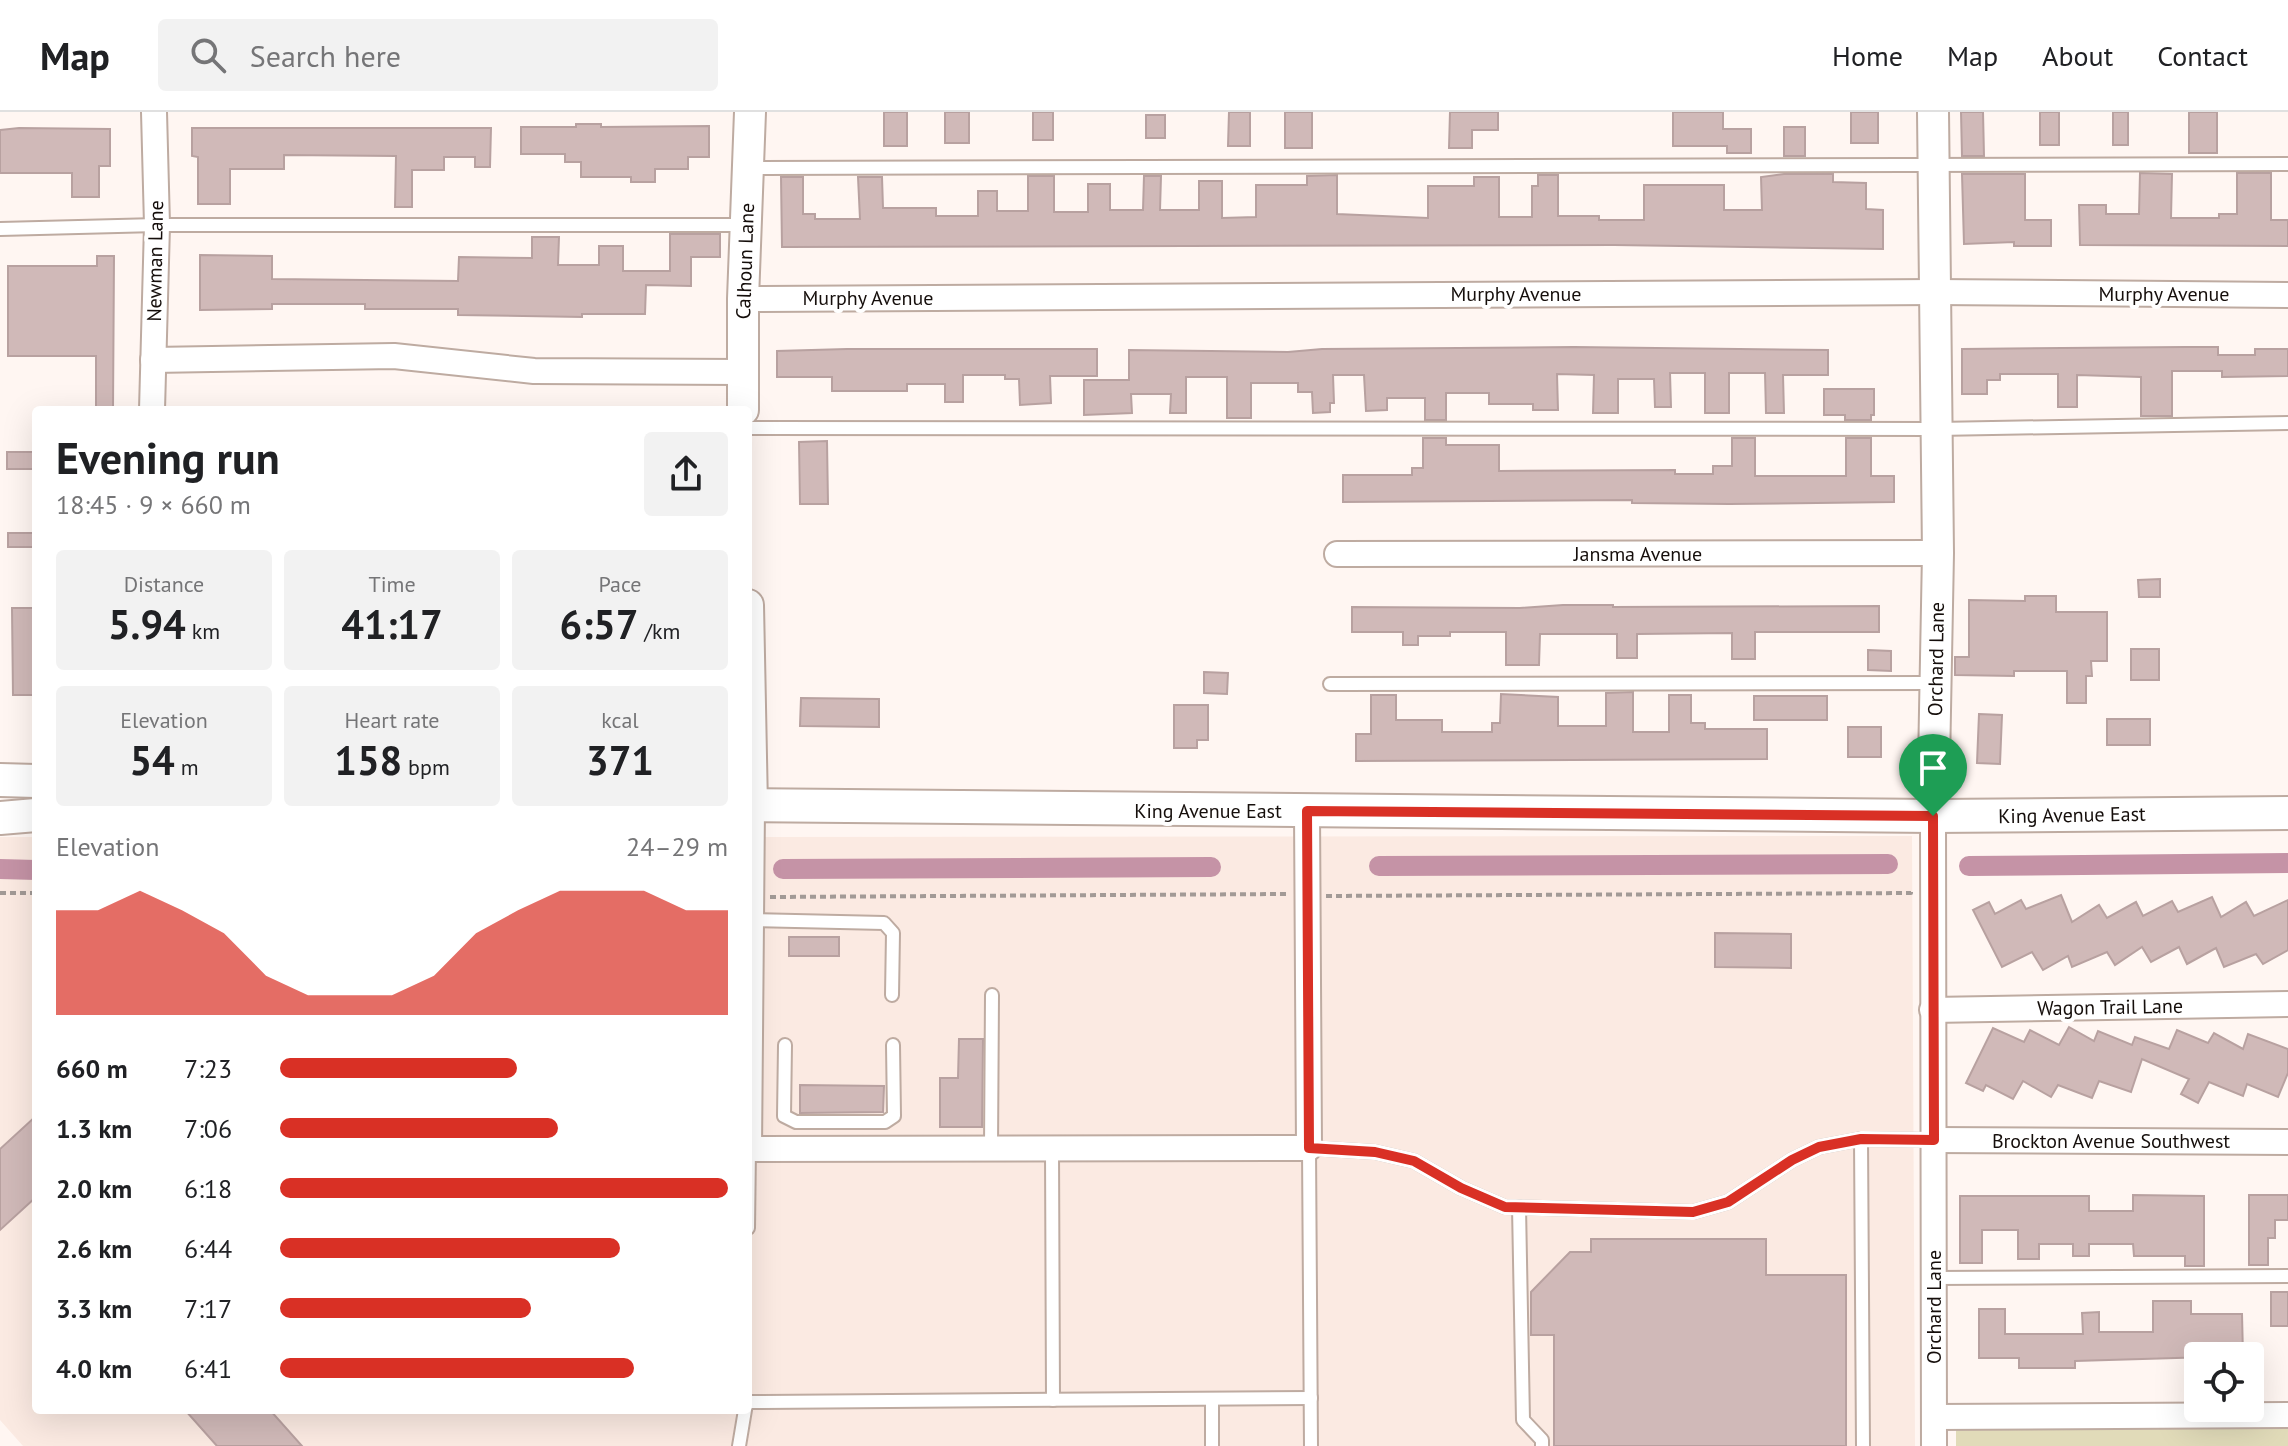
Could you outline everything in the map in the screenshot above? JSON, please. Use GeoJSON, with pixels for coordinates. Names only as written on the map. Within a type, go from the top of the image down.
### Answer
{"type":"FeatureCollection","features":[{"type":"Feature","properties":{"kind":"main road"},"geometry":{"type":"LineString","coordinates":[[0,780],[32,781]]}},
{"type":"Feature","properties":{"kind":"main road","name":"King Avenue East"},"geometry":{"type":"LineString","coordinates":[[752,807],[1933,816],[2288,813]]}},
{"type":"Feature","properties":{"kind":"main road"},"geometry":{"type":"LineString","coordinates":[[0,819],[32,817]]}},
{"type":"Feature","properties":{"kind":"street","name":"Newman Lane"},"geometry":{"type":"LineString","coordinates":[[152,406],[157,225],[154,112]]}},
{"type":"Feature","properties":{"kind":"street","name":"Calhoun Lane"},"geometry":{"type":"LineString","coordinates":[[743,406],[743,299],[750,112]]}},
{"type":"Feature","properties":{"kind":"street","name":"Orchard Lane"},"geometry":{"type":"LineString","coordinates":[[1933,112],[1938,553],[1932,1010],[1934,1446]]}},
{"type":"Feature","properties":{"kind":"street","name":"Murphy Avenue"},"geometry":{"type":"LineString","coordinates":[[743,299],[1935,292],[2288,295]]}},
{"type":"Feature","properties":{"kind":"street"},"geometry":{"type":"LineString","coordinates":[[153,360],[394,356],[534,371],[742,372]]}},
{"type":"Feature","properties":{"kind":"street","name":"Jansma Avenue"},"geometry":{"type":"LineString","coordinates":[[1337,554],[1938,553]]}},
{"type":"Feature","properties":{"kind":"street"},"geometry":{"type":"LineString","coordinates":[[752,1149],[1309,1148],[1307,811]]}},
{"type":"Feature","properties":{"kind":"street","name":"Wagon Trail Lane"},"geometry":{"type":"LineString","coordinates":[[1932,1010],[2288,1004]]}},
{"type":"Feature","properties":{"kind":"street","name":"Brockton Avenue Southwest"},"geometry":{"type":"LineString","coordinates":[[1934,1140],[2288,1142]]}},
{"type":"Feature","properties":{"kind":"street"},"geometry":{"type":"LineString","coordinates":[[1935,1417],[2288,1415]]}},
{"type":"Feature","properties":{"kind":"lane"},"geometry":{"type":"LineString","coordinates":[[748,168],[2288,164]]}},
{"type":"Feature","properties":{"kind":"lane"},"geometry":{"type":"LineString","coordinates":[[0,229],[157,225],[746,225]]}},
{"type":"Feature","properties":{"kind":"lane"},"geometry":{"type":"LineString","coordinates":[[752,428],[1937,429],[2288,423]]}},
{"type":"Feature","properties":{"kind":"lane"},"geometry":{"type":"LineString","coordinates":[[1330,684],[1936,683]]}},
{"type":"Feature","properties":{"kind":"lane"},"geometry":{"type":"LineString","coordinates":[[752,908],[884,923],[893,933],[892,995]]}},
{"type":"Feature","properties":{"kind":"lane"},"geometry":{"type":"LineString","coordinates":[[991,1149],[992,995]]}},
{"type":"Feature","properties":{"kind":"lane"},"geometry":{"type":"LineString","coordinates":[[785,1045],[784,1116],[796,1122],[885,1122],[894,1116],[893,1045]]}},
{"type":"Feature","properties":{"kind":"lane"},"geometry":{"type":"LineString","coordinates":[[1861,1139],[1863,1446]]}},
{"type":"Feature","properties":{"kind":"lane"},"geometry":{"type":"LineString","coordinates":[[1311,1446],[1309,1148],[1375,1152],[1414,1161],[1505,1207],[1693,1212],[1728,1202],[1792,1160],[1819,1147],[1861,1139],[1934,1140]]}},
{"type":"Feature","properties":{"kind":"lane"},"geometry":{"type":"LineString","coordinates":[[1052,1149],[1053,1400]]}},
{"type":"Feature","properties":{"kind":"lane"},"geometry":{"type":"LineString","coordinates":[[1519,1207],[1523,1420],[1542,1440],[1542,1446]]}},
{"type":"Feature","properties":{"kind":"lane"},"geometry":{"type":"LineString","coordinates":[[1933,1278],[2288,1276]]}},
{"type":"Feature","properties":{"kind":"lane"},"geometry":{"type":"LineString","coordinates":[[752,1402],[1311,1398]]}},
{"type":"Feature","properties":{"kind":"lane"},"geometry":{"type":"LineString","coordinates":[[1212,1399],[1212,1446]]}},
{"type":"Feature","properties":{"kind":"lane"},"geometry":{"type":"LineString","coordinates":[[739,1446],[744,1414]]}},
{"type":"Feature","properties":{"kind":"path"},"geometry":{"type":"LineString","coordinates":[[752,908],[1307,895],[1911,893],[1911,878]]}},
{"type":"Feature","properties":{"kind":"path"},"geometry":{"type":"LineString","coordinates":[[0,893],[32,893]]}},
{"type":"Feature","properties":{"kind":"shaded area"},"geometry":{"type":"Polygon","coordinates":[[[1912,836],[1915,1446],[23,1446],[0,1420],[0,837],[32,837],[32,1414],[752,1414],[752,837],[1912,836]]]}},
{"type":"Feature","properties":{"kind":"shaded area"},"geometry":{"type":"Polygon","coordinates":[[[2288,1427],[2288,1446],[1956,1446],[1956,1429],[2288,1427]]]}},
{"type":"Feature","properties":{"kind":"building"},"geometry":{"type":"Polygon","coordinates":[[[884,112],[907,112],[907,146],[884,146],[884,112]]]}},
{"type":"Feature","properties":{"kind":"building"},"geometry":{"type":"Polygon","coordinates":[[[945,112],[969,112],[969,143],[945,143],[945,112]]]}},
{"type":"Feature","properties":{"kind":"building"},"geometry":{"type":"Polygon","coordinates":[[[1033,112],[1053,112],[1053,140],[1033,140],[1033,112]]]}},
{"type":"Feature","properties":{"kind":"building"},"geometry":{"type":"Polygon","coordinates":[[[1229,112],[1250,112],[1250,146],[1228,146],[1229,112]]]}},
{"type":"Feature","properties":{"kind":"building"},"geometry":{"type":"Polygon","coordinates":[[[1285,112],[1312,112],[1312,148],[1285,148],[1285,112]]]}},
{"type":"Feature","properties":{"kind":"building"},"geometry":{"type":"Polygon","coordinates":[[[1450,112],[1498,112],[1498,130],[1472,130],[1472,148],[1449,148],[1450,112]]]}},
{"type":"Feature","properties":{"kind":"building"},"geometry":{"type":"Polygon","coordinates":[[[1673,112],[1723,112],[1723,129],[1751,129],[1751,153],[1727,153],[1727,146],[1673,146],[1673,112]]]}},
{"type":"Feature","properties":{"kind":"building"},"geometry":{"type":"Polygon","coordinates":[[[1851,112],[1878,112],[1878,143],[1851,143],[1851,112]]]}},
{"type":"Feature","properties":{"kind":"building"},"geometry":{"type":"Polygon","coordinates":[[[1961,112],[1983,112],[1984,156],[1962,156],[1961,112]]]}},
{"type":"Feature","properties":{"kind":"building"},"geometry":{"type":"Polygon","coordinates":[[[2040,112],[2059,112],[2059,145],[2040,145],[2040,112]]]}},
{"type":"Feature","properties":{"kind":"building"},"geometry":{"type":"Polygon","coordinates":[[[2113,112],[2128,112],[2128,145],[2113,145],[2113,112]]]}},
{"type":"Feature","properties":{"kind":"building"},"geometry":{"type":"Polygon","coordinates":[[[2189,112],[2217,112],[2217,153],[2189,153],[2189,112]]]}},
{"type":"Feature","properties":{"kind":"building"},"geometry":{"type":"Polygon","coordinates":[[[1146,115],[1165,115],[1165,138],[1146,138],[1146,115]]]}},
{"type":"Feature","properties":{"kind":"building"},"geometry":{"type":"Polygon","coordinates":[[[576,124],[601,124],[601,127],[709,126],[709,157],[688,157],[688,169],[655,169],[655,182],[631,182],[631,177],[581,177],[581,162],[565,162],[565,154],[521,154],[521,127],[576,127],[576,124]]]}},
{"type":"Feature","properties":{"kind":"building"},"geometry":{"type":"Polygon","coordinates":[[[1784,127],[1805,127],[1805,156],[1784,156],[1784,127]]]}},
{"type":"Feature","properties":{"kind":"building"},"geometry":{"type":"Polygon","coordinates":[[[192,128],[491,128],[490,167],[475,167],[475,157],[444,157],[444,170],[412,170],[412,207],[395,207],[396,156],[284,155],[284,169],[230,169],[230,204],[198,204],[198,157],[192,156],[192,128]]]}},
{"type":"Feature","properties":{"kind":"building"},"geometry":{"type":"Polygon","coordinates":[[[110,129],[110,166],[99,166],[99,197],[72,197],[72,173],[0,173],[0,130],[110,129]]]}},
{"type":"Feature","properties":{"kind":"building"},"geometry":{"type":"Polygon","coordinates":[[[2140,173],[2172,174],[2171,218],[2219,218],[2219,214],[2237,214],[2237,173],[2271,173],[2271,220],[2288,220],[2288,246],[2080,245],[2079,205],[2106,205],[2106,214],[2139,214],[2140,173]]]}},
{"type":"Feature","properties":{"kind":"building"},"geometry":{"type":"Polygon","coordinates":[[[1833,174],[1833,182],[1866,183],[1866,209],[1883,210],[1883,249],[1614,245],[782,247],[781,177],[803,177],[803,214],[815,214],[815,219],[860,219],[858,177],[882,177],[883,208],[936,208],[936,216],[978,216],[978,191],[997,191],[997,211],[1028,211],[1028,176],[1054,176],[1054,212],[1088,212],[1088,184],[1110,184],[1110,210],[1143,210],[1144,176],[1161,176],[1160,210],[1199,210],[1199,181],[1222,181],[1222,218],[1256,217],[1256,185],[1307,185],[1307,176],[1337,175],[1337,214],[1428,218],[1428,186],[1474,186],[1474,177],[1499,177],[1499,217],[1532,217],[1532,186],[1538,186],[1538,175],[1558,175],[1558,216],[1644,220],[1644,185],[1724,185],[1724,210],[1762,210],[1761,177],[1833,174]]]}},
{"type":"Feature","properties":{"kind":"building"},"geometry":{"type":"Polygon","coordinates":[[[1962,174],[2025,174],[2025,220],[2051,220],[2051,246],[2014,246],[2014,242],[1964,244],[1962,174]]]}},
{"type":"Feature","properties":{"kind":"building"},"geometry":{"type":"Polygon","coordinates":[[[670,234],[720,234],[720,257],[691,257],[691,286],[646,285],[645,314],[582,314],[582,317],[458,315],[458,309],[365,309],[365,304],[272,304],[272,309],[200,310],[200,255],[272,256],[272,279],[458,281],[459,257],[532,258],[532,237],[559,237],[558,265],[599,265],[599,246],[623,246],[623,271],[670,271],[670,234]]]}},
{"type":"Feature","properties":{"kind":"building"},"geometry":{"type":"Polygon","coordinates":[[[97,256],[114,256],[113,406],[96,406],[96,356],[8,356],[8,266],[97,266],[97,256]]]}},
{"type":"Feature","properties":{"kind":"building"},"geometry":{"type":"Polygon","coordinates":[[[1574,347],[1828,350],[1828,375],[1783,375],[1784,413],[1766,413],[1765,373],[1729,373],[1729,413],[1705,413],[1705,373],[1670,373],[1671,407],[1655,407],[1654,379],[1618,379],[1618,413],[1593,413],[1594,375],[1557,374],[1558,410],[1533,410],[1533,404],[1489,404],[1489,393],[1446,393],[1446,420],[1425,420],[1425,398],[1387,398],[1387,410],[1366,411],[1364,375],[1333,375],[1334,403],[1330,403],[1330,412],[1313,413],[1312,392],[1298,392],[1298,383],[1251,383],[1251,418],[1227,418],[1227,377],[1186,377],[1186,413],[1170,413],[1171,394],[1131,394],[1132,413],[1084,415],[1084,380],[1129,380],[1129,350],[1288,352],[1322,349],[1574,347]]]}},
{"type":"Feature","properties":{"kind":"building"},"geometry":{"type":"Polygon","coordinates":[[[2218,347],[2218,355],[2255,355],[2255,349],[2288,349],[2288,376],[2222,377],[2222,371],[2172,371],[2172,416],[2141,416],[2141,377],[2077,375],[2077,407],[2058,407],[2058,374],[2000,374],[2000,380],[1987,380],[1987,394],[1962,394],[1962,349],[2218,347]]]}},
{"type":"Feature","properties":{"kind":"building"},"geometry":{"type":"Polygon","coordinates":[[[1097,349],[1097,376],[1050,376],[1051,403],[1020,405],[1019,379],[1005,379],[1005,375],[963,375],[963,402],[945,402],[945,384],[907,384],[907,391],[832,391],[832,377],[777,377],[777,351],[1097,349]]]}},
{"type":"Feature","properties":{"kind":"building"},"geometry":{"type":"Polygon","coordinates":[[[1824,389],[1874,389],[1874,415],[1871,415],[1871,420],[1845,420],[1845,415],[1824,415],[1824,389]]]}},
{"type":"Feature","properties":{"kind":"building"},"geometry":{"type":"Polygon","coordinates":[[[1423,438],[1446,438],[1446,445],[1499,445],[1499,471],[1675,470],[1675,474],[1713,474],[1713,466],[1732,466],[1732,438],[1755,438],[1755,476],[1846,476],[1846,438],[1871,438],[1871,476],[1894,476],[1894,502],[1343,502],[1343,475],[1412,475],[1412,468],[1423,468],[1423,438]]]}},
{"type":"Feature","properties":{"kind":"building"},"geometry":{"type":"Polygon","coordinates":[[[827,441],[828,504],[800,504],[799,442],[827,441]]]}},
{"type":"Feature","properties":{"kind":"building"},"geometry":{"type":"Polygon","coordinates":[[[7,452],[32,452],[32,469],[7,469],[7,452]]]}},
{"type":"Feature","properties":{"kind":"building"},"geometry":{"type":"Polygon","coordinates":[[[8,533],[32,533],[32,547],[8,547],[8,533]]]}},
{"type":"Feature","properties":{"kind":"building"},"geometry":{"type":"Polygon","coordinates":[[[2160,579],[2160,597],[2139,597],[2138,580],[2160,579]]]}},
{"type":"Feature","properties":{"kind":"building"},"geometry":{"type":"Polygon","coordinates":[[[2025,596],[2056,596],[2056,612],[2107,612],[2107,661],[2091,661],[2092,676],[2086,676],[2086,703],[2067,703],[2067,671],[2014,671],[2014,676],[1955,675],[1955,657],[1969,657],[1969,600],[2025,601],[2025,596]]]}},
{"type":"Feature","properties":{"kind":"building"},"geometry":{"type":"Polygon","coordinates":[[[1563,605],[1879,606],[1879,632],[1755,632],[1755,659],[1732,659],[1732,633],[1637,634],[1637,658],[1617,658],[1617,634],[1540,634],[1539,665],[1506,665],[1506,632],[1450,632],[1450,636],[1418,636],[1418,645],[1403,645],[1403,632],[1352,632],[1352,607],[1520,608],[1563,605]]]}},
{"type":"Feature","properties":{"kind":"building"},"geometry":{"type":"Polygon","coordinates":[[[12,608],[32,608],[32,695],[13,695],[12,608]]]}},
{"type":"Feature","properties":{"kind":"building"},"geometry":{"type":"Polygon","coordinates":[[[2131,649],[2159,649],[2159,680],[2131,680],[2131,649]]]}},
{"type":"Feature","properties":{"kind":"building"},"geometry":{"type":"Polygon","coordinates":[[[1868,650],[1891,651],[1891,671],[1868,670],[1868,650]]]}},
{"type":"Feature","properties":{"kind":"building"},"geometry":{"type":"Polygon","coordinates":[[[1204,672],[1228,673],[1227,694],[1204,693],[1204,672]]]}},
{"type":"Feature","properties":{"kind":"building"},"geometry":{"type":"Polygon","coordinates":[[[1633,692],[1633,732],[1669,732],[1669,695],[1691,695],[1691,723],[1705,723],[1705,729],[1767,729],[1767,759],[1356,761],[1356,734],[1371,734],[1371,695],[1396,695],[1396,720],[1442,720],[1442,732],[1492,732],[1492,723],[1500,723],[1501,694],[1558,697],[1558,726],[1606,726],[1606,693],[1633,692]]]}},
{"type":"Feature","properties":{"kind":"building"},"geometry":{"type":"Polygon","coordinates":[[[1754,696],[1827,696],[1827,720],[1754,720],[1754,696]]]}},
{"type":"Feature","properties":{"kind":"building"},"geometry":{"type":"Polygon","coordinates":[[[801,698],[879,699],[879,727],[800,726],[801,698]]]}},
{"type":"Feature","properties":{"kind":"building"},"geometry":{"type":"Polygon","coordinates":[[[1174,705],[1208,705],[1208,740],[1197,740],[1197,748],[1174,748],[1174,705]]]}},
{"type":"Feature","properties":{"kind":"building"},"geometry":{"type":"Polygon","coordinates":[[[1979,714],[2002,715],[2000,764],[1977,763],[1979,714]]]}},
{"type":"Feature","properties":{"kind":"building"},"geometry":{"type":"Polygon","coordinates":[[[2107,719],[2150,719],[2150,745],[2107,745],[2107,719]]]}},
{"type":"Feature","properties":{"kind":"building"},"geometry":{"type":"Polygon","coordinates":[[[1848,727],[1881,727],[1881,757],[1848,757],[1848,727]]]}},
{"type":"Feature","properties":{"kind":"building"},"geometry":{"type":"Polygon","coordinates":[[[2061,895],[2072,922],[2099,905],[2107,918],[2136,902],[2143,916],[2172,901],[2178,912],[2212,897],[2221,917],[2246,902],[2254,916],[2288,900],[2288,950],[2263,964],[2256,954],[2224,967],[2216,948],[2187,964],[2179,947],[2151,962],[2142,947],[2115,965],[2107,952],[2072,967],[2068,956],[2043,970],[2032,952],[2002,967],[1973,910],[1989,902],[1995,914],[2021,900],[2026,909],[2061,895]]]}},
{"type":"Feature","properties":{"kind":"building"},"geometry":{"type":"Polygon","coordinates":[[[1715,933],[1791,934],[1791,968],[1715,967],[1715,933]]]}},
{"type":"Feature","properties":{"kind":"building"},"geometry":{"type":"Polygon","coordinates":[[[789,937],[839,937],[839,956],[789,956],[789,937]]]}},
{"type":"Feature","properties":{"kind":"building"},"geometry":{"type":"Polygon","coordinates":[[[2069,1027],[2094,1041],[2098,1031],[2132,1045],[2135,1037],[2169,1049],[2177,1030],[2208,1043],[2214,1033],[2243,1049],[2248,1034],[2288,1049],[2288,1073],[2278,1097],[2247,1084],[2243,1096],[2209,1082],[2198,1103],[2181,1094],[2189,1079],[2142,1059],[2131,1092],[2099,1081],[2092,1098],[2058,1085],[2051,1097],[2023,1081],[2013,1099],[1986,1085],[1983,1091],[1966,1083],[1993,1028],[2024,1042],[2030,1030],[2059,1045],[2069,1027]]]}},
{"type":"Feature","properties":{"kind":"building"},"geometry":{"type":"Polygon","coordinates":[[[959,1039],[983,1039],[982,1127],[940,1127],[940,1078],[958,1078],[959,1039]]]}},
{"type":"Feature","properties":{"kind":"building"},"geometry":{"type":"Polygon","coordinates":[[[800,1085],[884,1086],[883,1112],[800,1113],[800,1085]]]}},
{"type":"Feature","properties":{"kind":"building"},"geometry":{"type":"Polygon","coordinates":[[[32,1120],[32,1201],[0,1230],[0,1149],[32,1120]]]}},
{"type":"Feature","properties":{"kind":"building"},"geometry":{"type":"Polygon","coordinates":[[[2133,1195],[2204,1196],[2204,1266],[2185,1266],[2185,1256],[2134,1256],[2133,1244],[2089,1244],[2089,1256],[2073,1256],[2073,1244],[2039,1244],[2039,1259],[2018,1259],[2018,1230],[1982,1230],[1982,1263],[1960,1263],[1960,1196],[2089,1196],[2089,1211],[2133,1211],[2133,1195]]]}},
{"type":"Feature","properties":{"kind":"building"},"geometry":{"type":"Polygon","coordinates":[[[2249,1195],[2288,1195],[2288,1220],[2275,1220],[2275,1238],[2268,1238],[2268,1265],[2249,1265],[2249,1195]]]}},
{"type":"Feature","properties":{"kind":"building"},"geometry":{"type":"Polygon","coordinates":[[[1591,1239],[1766,1239],[1766,1275],[1846,1275],[1846,1446],[1554,1446],[1554,1335],[1531,1335],[1531,1292],[1570,1252],[1591,1252],[1591,1239]]]}},
{"type":"Feature","properties":{"kind":"building"},"geometry":{"type":"Polygon","coordinates":[[[2271,1292],[2288,1292],[2288,1326],[2271,1326],[2271,1292]]]}},
{"type":"Feature","properties":{"kind":"building"},"geometry":{"type":"Polygon","coordinates":[[[2153,1301],[2191,1301],[2191,1314],[2242,1314],[2243,1342],[2184,1342],[2184,1358],[2075,1361],[2075,1368],[2019,1368],[2019,1358],[1979,1358],[1979,1309],[2005,1309],[2005,1334],[2083,1334],[2082,1313],[2099,1312],[2099,1332],[2153,1332],[2153,1301]]]}},
{"type":"Feature","properties":{"kind":"building"},"geometry":{"type":"Polygon","coordinates":[[[189,1414],[274,1414],[302,1446],[217,1446],[189,1414]]]}},
{"type":"Feature","properties":{"kind":"waterway"},"geometry":{"type":"LineString","coordinates":[[1969,866],[2288,863]]}},
{"type":"Feature","properties":{"kind":"waterway"},"geometry":{"type":"LineString","coordinates":[[1379,866],[1888,864]]}},
{"type":"Feature","properties":{"kind":"waterway"},"geometry":{"type":"LineString","coordinates":[[783,869],[1211,867]]}},
{"type":"Feature","properties":{"kind":"waterway"},"geometry":{"type":"LineString","coordinates":[[0,869],[32,870]]}},
{"type":"Feature","properties":{"kind":"route"},"geometry":{"type":"LineString","coordinates":[[1307,811],[1933,816],[1934,1140],[1861,1139],[1819,1147],[1792,1160],[1728,1202],[1693,1212],[1505,1207],[1461,1188],[1414,1161],[1375,1152],[1309,1148],[1307,811]]}}]}
